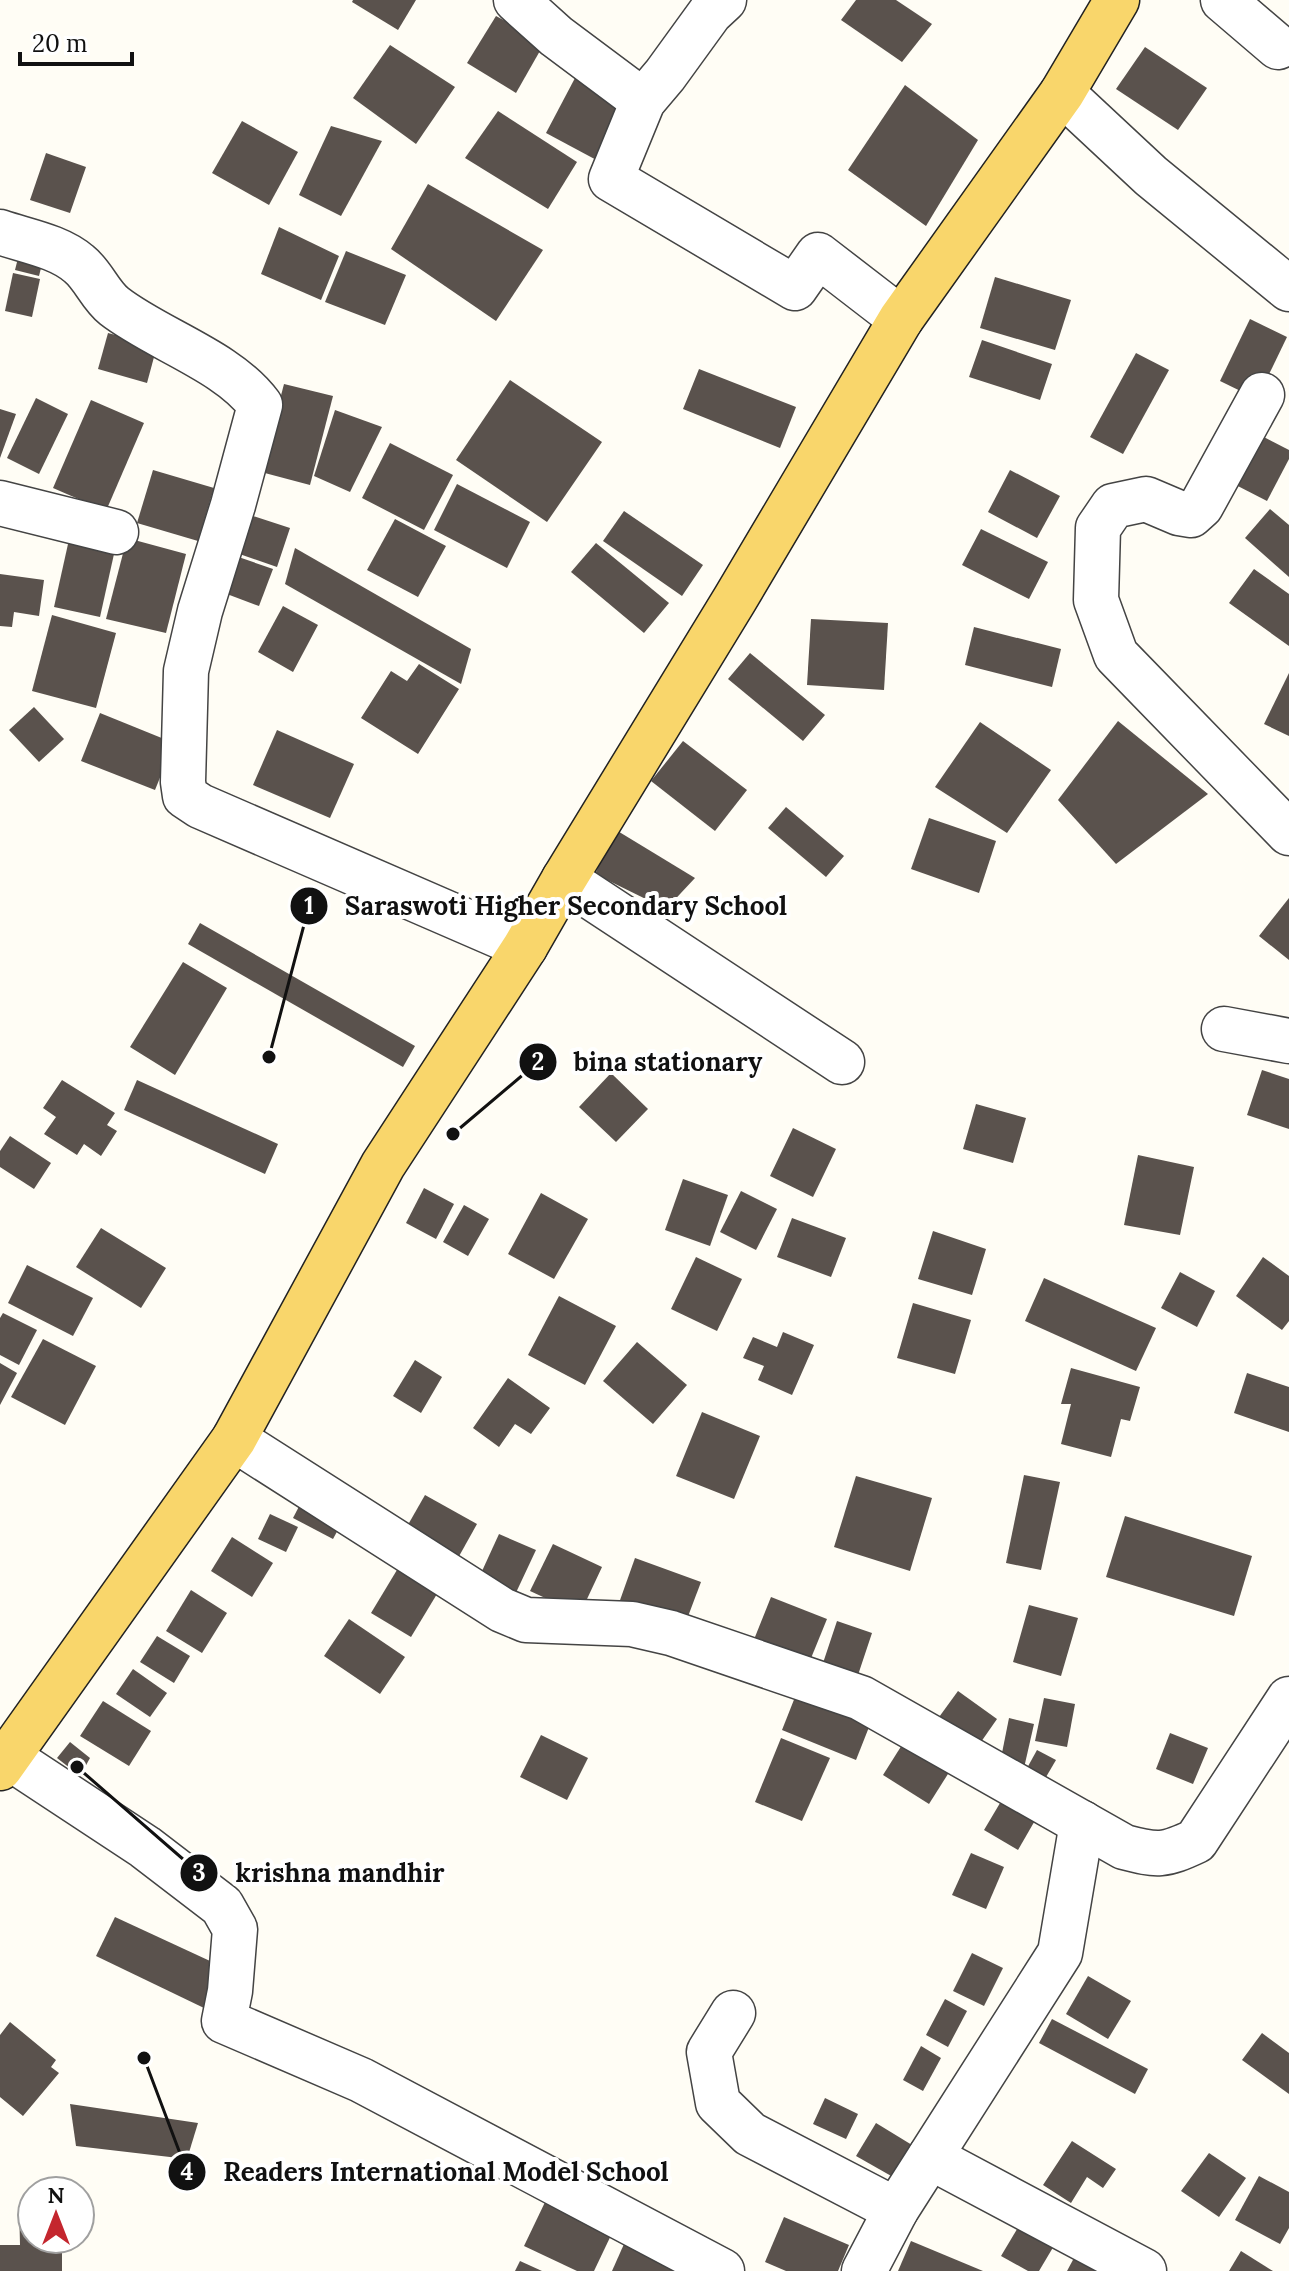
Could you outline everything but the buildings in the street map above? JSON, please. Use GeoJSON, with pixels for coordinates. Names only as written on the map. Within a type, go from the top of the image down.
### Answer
{"type":"FeatureCollection","features":[{"type":"Feature","properties":{"kind":"main road"},"geometry":{"type":"LineString","coordinates":[[4,1762],[234,1439],[383,1165],[525,947],[901,319],[1062,93],[1117,0]]}},
{"type":"Feature","properties":{"kind":"street"},"geometry":{"type":"LineString","coordinates":[[516,0],[556,36],[643,101]]}},
{"type":"Feature","properties":{"kind":"street"},"geometry":{"type":"LineString","coordinates":[[724,0],[710,13],[643,101],[611,179],[795,288],[818,255],[901,319]]}},
{"type":"Feature","properties":{"kind":"street"},"geometry":{"type":"LineString","coordinates":[[1223,0],[1278,47]]}},
{"type":"Feature","properties":{"kind":"street"},"geometry":{"type":"LineString","coordinates":[[1062,93],[1151,176],[1289,289]]}},
{"type":"Feature","properties":{"kind":"street"},"geometry":{"type":"LineString","coordinates":[[0,232],[58,251],[80,264],[112,305],[224,373],[253,395],[260,405],[200,611],[186,671],[185,796],[200,806],[525,947]]}},
{"type":"Feature","properties":{"kind":"street"},"geometry":{"type":"LineString","coordinates":[[1262,395],[1201,506],[1191,515],[1146,499],[1113,506],[1098,528],[1096,600],[1116,655],[1289,833]]}},
{"type":"Feature","properties":{"kind":"street"},"geometry":{"type":"LineString","coordinates":[[0,503],[116,532]]}},
{"type":"Feature","properties":{"kind":"street"},"geometry":{"type":"LineString","coordinates":[[564,879],[842,1062]]}},
{"type":"Feature","properties":{"kind":"street"},"geometry":{"type":"LineString","coordinates":[[1224,1029],[1289,1041]]}},
{"type":"Feature","properties":{"kind":"street"},"geometry":{"type":"LineString","coordinates":[[234,1439],[502,1610],[526,1620],[632,1624],[671,1633],[861,1698],[1124,1847],[1153,1855],[1172,1853],[1196,1841],[1289,1699]]}},
{"type":"Feature","properties":{"kind":"street"},"geometry":{"type":"LineString","coordinates":[[4,1762],[145,1847],[222,1906],[235,1929],[224,2021],[361,2080],[722,2271]]}},
{"type":"Feature","properties":{"kind":"street"},"geometry":{"type":"LineString","coordinates":[[864,2271],[896,2210],[1060,1953],[1082,1823]]}},
{"type":"Feature","properties":{"kind":"street"},"geometry":{"type":"LineString","coordinates":[[733,2013],[709,2052],[718,2103],[750,2134],[896,2210]]}},
{"type":"Feature","properties":{"kind":"street"},"geometry":{"type":"LineString","coordinates":[[930,2157],[1144,2271]]}},
{"type":"Feature","properties":{"kind":"place","name":"Saraswoti Higher Secondary School"},"geometry":{"type":"Point","coordinates":[269,1057]}},
{"type":"Feature","properties":{"kind":"place","name":"bina stationary"},"geometry":{"type":"Point","coordinates":[453,1134]}},
{"type":"Feature","properties":{"kind":"place","name":"krishna mandhir"},"geometry":{"type":"Point","coordinates":[77,1767]}},
{"type":"Feature","properties":{"kind":"place","name":"Readers International Model School"},"geometry":{"type":"Point","coordinates":[144,2058]}}]}
